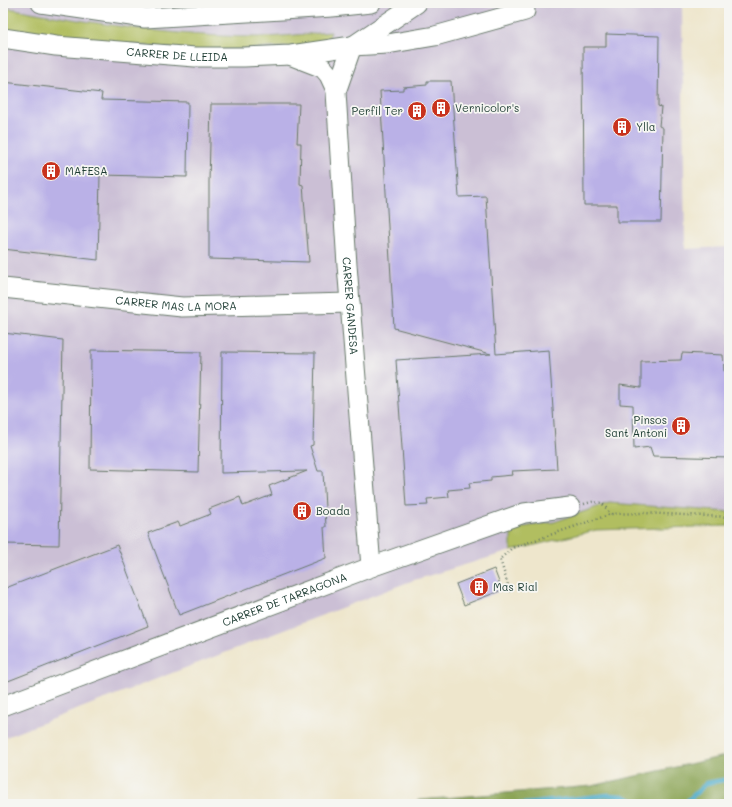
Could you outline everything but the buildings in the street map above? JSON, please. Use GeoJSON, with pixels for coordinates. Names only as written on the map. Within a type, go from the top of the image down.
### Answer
{"type":"FeatureCollection","features":[{"type":"Feature","properties":{"kind":"street"},"geometry":{"type":"LineString","coordinates":[[41,3],[145,18],[332,8],[371,3]]}},
{"type":"Feature","properties":{"kind":"street","name":"CARRER DE LLEIDA"},"geometry":{"type":"LineString","coordinates":[[352,46],[417,3]]}},
{"type":"Feature","properties":{"kind":"street","name":"CARRER DE LLEIDA"},"geometry":{"type":"LineString","coordinates":[[3,38],[56,46],[195,57],[291,55],[352,46],[387,44],[435,36],[525,11]]}},
{"type":"Feature","properties":{"kind":"street","name":"CARRER GANDESA"},"geometry":{"type":"LineString","coordinates":[[352,46],[336,90],[350,303],[372,567]]}},
{"type":"Feature","properties":{"kind":"street"},"geometry":{"type":"LineString","coordinates":[[291,55],[323,68],[329,75],[336,90]]}},
{"type":"Feature","properties":{"kind":"street","name":"CARRER MAS LA MORA"},"geometry":{"type":"LineString","coordinates":[[3,288],[182,307],[350,303]]}},
{"type":"Feature","properties":{"kind":"street","name":"CARRER DE TARRAGONA"},"geometry":{"type":"LineString","coordinates":[[3,706],[372,567],[524,513],[570,507]]}},
{"type":"Feature","properties":{"kind":"path"},"geometry":{"type":"LineString","coordinates":[[570,507],[592,502],[602,503],[611,514]]}},
{"type":"Feature","properties":{"kind":"path"},"geometry":{"type":"LineString","coordinates":[[510,592],[500,559],[512,548],[611,514],[642,513],[729,518]]}},
{"type":"Feature","properties":{"kind":"shaded area"},"geometry":{"type":"Polygon","coordinates":[[[3,3],[682,3],[685,249],[729,247],[729,512],[609,503],[554,522],[511,529],[511,551],[411,581],[3,738],[3,3]]]}},
{"type":"Feature","properties":{"kind":"green space"},"geometry":{"type":"Polygon","coordinates":[[[3,7],[96,23],[191,34],[264,37],[331,32],[326,45],[199,51],[3,32],[3,7]]]}},
{"type":"Feature","properties":{"kind":"green space"},"geometry":{"type":"Polygon","coordinates":[[[609,503],[729,512],[729,526],[596,530],[511,551],[511,529],[554,522],[609,503]]]}},
{"type":"Feature","properties":{"kind":"green space"},"geometry":{"type":"Polygon","coordinates":[[[729,755],[729,804],[412,804],[419,800],[592,786],[729,755]]]}},
{"type":"Feature","properties":{"kind":"waterway"},"geometry":{"type":"LineString","coordinates":[[675,804],[685,803],[707,783],[729,779]]}},
{"type":"Feature","properties":{"kind":"waterway"},"geometry":{"type":"LineString","coordinates":[[491,804],[525,804],[608,795],[623,796],[641,804]]}},
{"type":"Feature","properties":{"kind":"place","name":"Vernicolor's"},"geometry":{"type":"Point","coordinates":[441,108]}},
{"type":"Feature","properties":{"kind":"place","name":"Perfil Ter"},"geometry":{"type":"Point","coordinates":[417,111]}},
{"type":"Feature","properties":{"kind":"place","name":"Ylla"},"geometry":{"type":"Point","coordinates":[622,127]}},
{"type":"Feature","properties":{"kind":"place","name":"MAFESA"},"geometry":{"type":"Point","coordinates":[51,171]}},
{"type":"Feature","properties":{"kind":"place","name":"Pinsos Sant Antoni"},"geometry":{"type":"Point","coordinates":[681,426]}},
{"type":"Feature","properties":{"kind":"place","name":"Boada"},"geometry":{"type":"Point","coordinates":[302,511]}},
{"type":"Feature","properties":{"kind":"place","name":"Mas Rial"},"geometry":{"type":"Point","coordinates":[479,587]}}]}
